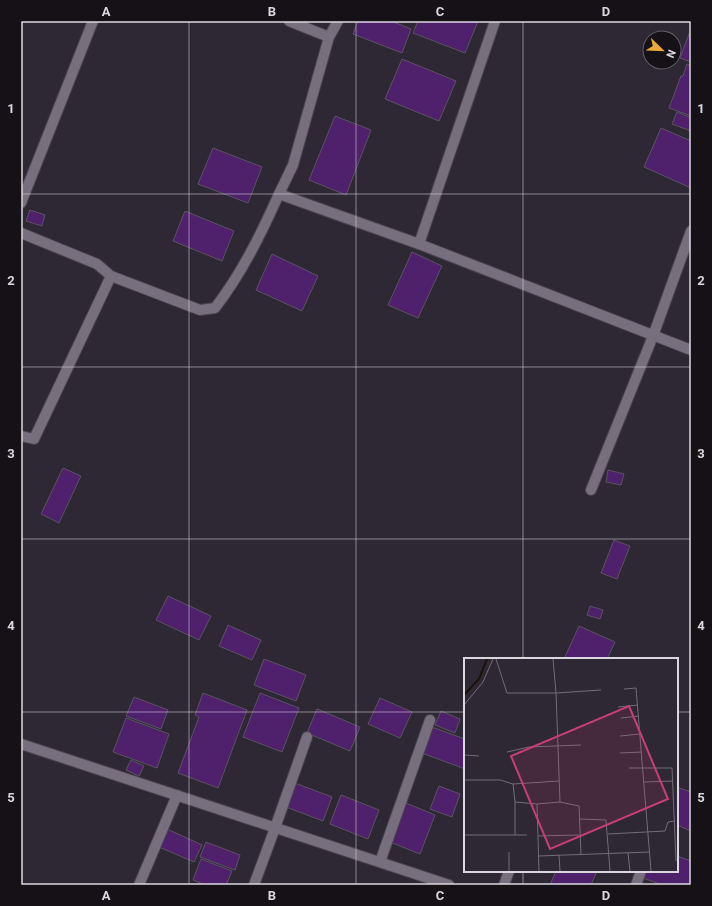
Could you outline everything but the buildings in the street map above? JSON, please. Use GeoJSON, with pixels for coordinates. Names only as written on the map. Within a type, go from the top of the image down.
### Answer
{"type":"FeatureCollection","features":[{"type":"Feature","properties":{"kind":"street"},"geometry":{"type":"LineString","coordinates":[[21,203],[93,21]]}},
{"type":"Feature","properties":{"kind":"street"},"geometry":{"type":"LineString","coordinates":[[289,21],[329,37]]}},
{"type":"Feature","properties":{"kind":"street"},"geometry":{"type":"LineString","coordinates":[[21,233],[97,264],[111,276],[200,310],[215,308],[229,289],[258,240],[293,165],[329,37],[338,21]]}},
{"type":"Feature","properties":{"kind":"street"},"geometry":{"type":"LineString","coordinates":[[419,244],[495,21]]}},
{"type":"Feature","properties":{"kind":"street"},"geometry":{"type":"LineString","coordinates":[[279,194],[419,244],[691,350]]}},
{"type":"Feature","properties":{"kind":"street"},"geometry":{"type":"LineString","coordinates":[[591,490],[653,336],[691,231]]}},
{"type":"Feature","properties":{"kind":"street"},"geometry":{"type":"LineString","coordinates":[[21,436],[34,439],[111,276]]}},
{"type":"Feature","properties":{"kind":"street"},"geometry":{"type":"LineString","coordinates":[[380,862],[430,720]]}},
{"type":"Feature","properties":{"kind":"street"},"geometry":{"type":"LineString","coordinates":[[254,885],[306,737]]}},
{"type":"Feature","properties":{"kind":"street"},"geometry":{"type":"LineString","coordinates":[[21,744],[449,885]]}},
{"type":"Feature","properties":{"kind":"street"},"geometry":{"type":"LineString","coordinates":[[139,885],[176,795]]}},
{"type":"Feature","properties":{"kind":"street"},"geometry":{"type":"LineString","coordinates":[[504,885],[509,872]]}},
{"type":"Feature","properties":{"kind":"street"},"geometry":{"type":"LineString","coordinates":[[636,885],[641,872]]}}]}
